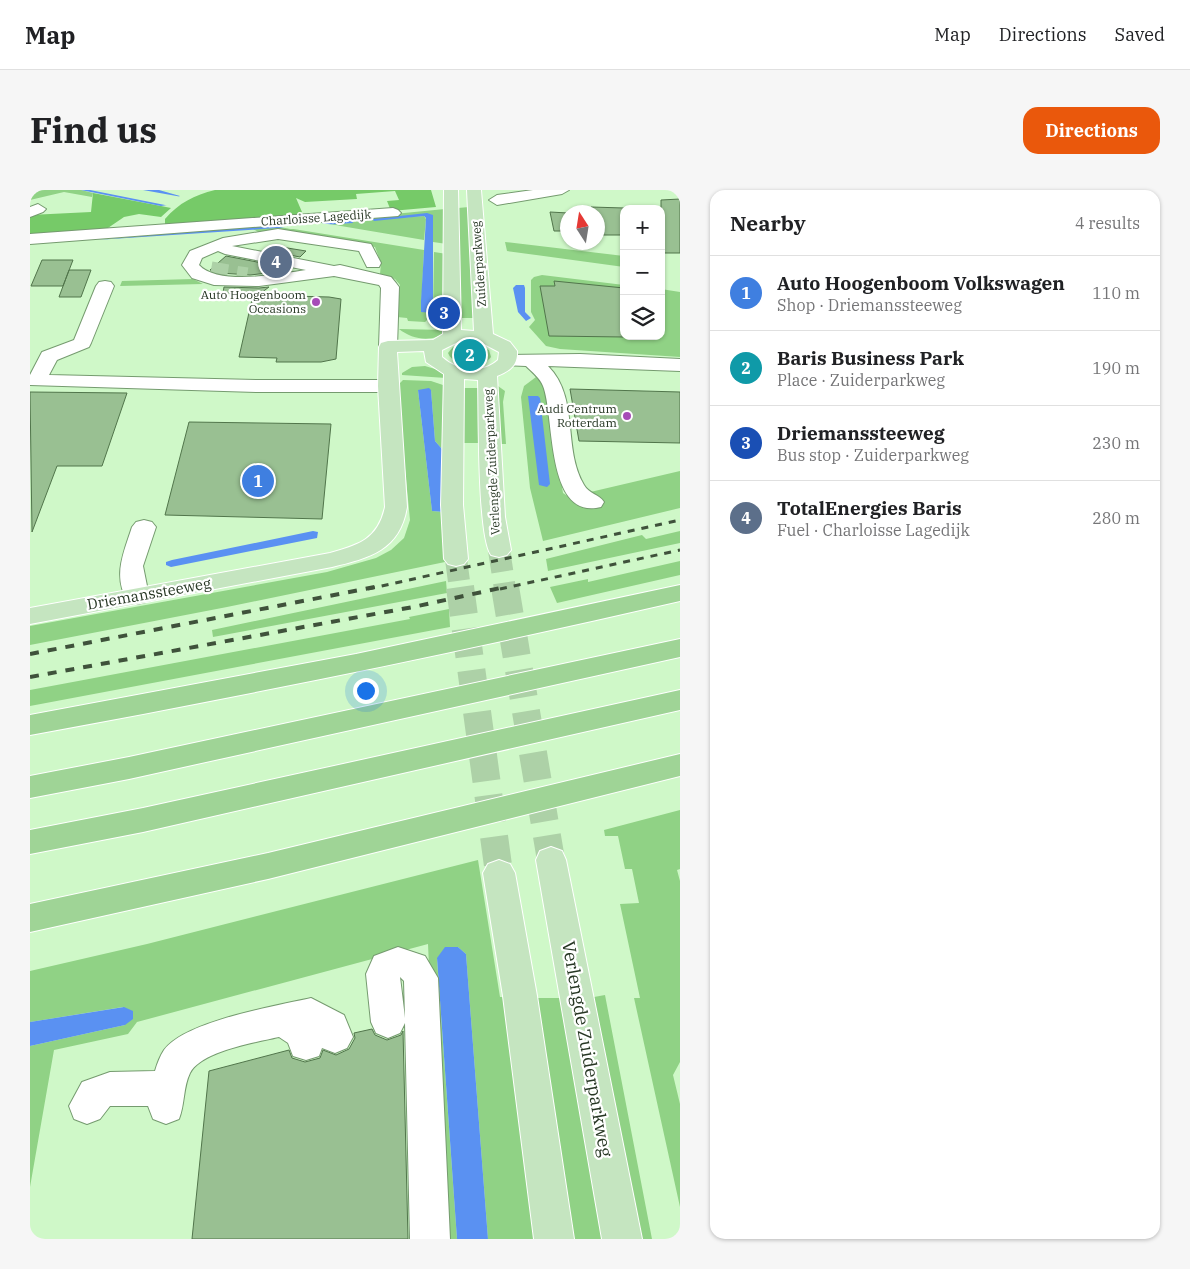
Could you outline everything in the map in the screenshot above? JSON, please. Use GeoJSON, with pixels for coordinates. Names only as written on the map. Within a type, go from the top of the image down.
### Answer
{"type":"FeatureCollection","features":[{"type":"Feature","properties":{"kind":"highway"},"geometry":{"type":"LineString","coordinates":[[30,725],[235,688],[562,620],[680,592]]}},
{"type":"Feature","properties":{"kind":"highway"},"geometry":{"type":"LineString","coordinates":[[30,787],[129,768],[680,648]]}},
{"type":"Feature","properties":{"kind":"highway"},"geometry":{"type":"LineString","coordinates":[[30,842],[143,820],[680,700]]}},
{"type":"Feature","properties":{"kind":"highway"},"geometry":{"type":"LineString","coordinates":[[30,918],[268,866],[675,765]]}},
{"type":"Feature","properties":{"kind":"highway"},"geometry":{"type":"LineString","coordinates":[[30,775],[129,768]]}},
{"type":"Feature","properties":{"kind":"main road","name":"Zuiderparkweg"},"geometry":{"type":"LineString","coordinates":[[441,348],[451,190]]}},
{"type":"Feature","properties":{"kind":"main road","name":"Zuiderparkweg"},"geometry":{"type":"LineString","coordinates":[[474,190],[484,338]]}},
{"type":"Feature","properties":{"kind":"main road"},"geometry":{"type":"LineString","coordinates":[[388,365],[471,336],[499,343],[508,356],[500,368],[487,373],[454,372]]}},
{"type":"Feature","properties":{"kind":"main road"},"geometry":{"type":"LineString","coordinates":[[441,348],[454,372],[452,505],[456,560]]}},
{"type":"Feature","properties":{"kind":"main road","name":"Driemanssteeweg"},"geometry":{"type":"LineString","coordinates":[[30,616],[332,560],[365,549],[384,538],[392,527],[397,499],[388,365]]}},
{"type":"Feature","properties":{"kind":"main road","name":"Verlengde Zuiderparkweg"},"geometry":{"type":"LineString","coordinates":[[487,373],[494,517],[498,550]]}},
{"type":"Feature","properties":{"kind":"main road","name":"Verlengde Zuiderparkweg"},"geometry":{"type":"LineString","coordinates":[[551,860],[622,1239]]}},
{"type":"Feature","properties":{"kind":"main road"},"geometry":{"type":"LineString","coordinates":[[499,873],[520,996],[554,1239]]}},
{"type":"Feature","properties":{"kind":"street"},"geometry":{"type":"LineString","coordinates":[[497,200],[545,191],[562,190]]}},
{"type":"Feature","properties":{"kind":"street","name":"Charloisse Lagedijk"},"geometry":{"type":"LineString","coordinates":[[30,239],[153,231],[242,231],[393,213]]}},
{"type":"Feature","properties":{"kind":"street"},"geometry":{"type":"LineString","coordinates":[[190,262],[196,255],[215,247],[242,231],[285,234],[365,247],[374,273],[340,270],[215,247]]}},
{"type":"Feature","properties":{"kind":"street"},"geometry":{"type":"LineString","coordinates":[[190,262],[211,270]]}},
{"type":"Feature","properties":{"kind":"street"},"geometry":{"type":"LineString","coordinates":[[190,262],[194,272],[205,278],[230,281],[340,270]]}},
{"type":"Feature","properties":{"kind":"street","name":"Driemanssteeweg"},"geometry":{"type":"LineString","coordinates":[[374,273],[390,287],[388,365]]}},
{"type":"Feature","properties":{"kind":"street"},"geometry":{"type":"LineString","coordinates":[[105,286],[82,343],[49,356],[37,381],[257,386],[388,365]]}},
{"type":"Feature","properties":{"kind":"street"},"geometry":{"type":"LineString","coordinates":[[508,356],[549,354],[580,360]]}},
{"type":"Feature","properties":{"kind":"street"},"geometry":{"type":"LineString","coordinates":[[508,356],[532,362],[580,360],[680,365]]}},
{"type":"Feature","properties":{"kind":"street"},"geometry":{"type":"LineString","coordinates":[[532,362],[554,387],[566,459],[573,488],[583,498],[593,502]]}},
{"type":"Feature","properties":{"kind":"street"},"geometry":{"type":"LineString","coordinates":[[137,596],[131,566],[144,527]]}},
{"type":"Feature","properties":{"kind":"street"},"geometry":{"type":"LineString","coordinates":[[388,1022],[383,974],[386,966],[398,962],[413,966],[421,978],[430,1239]]}},
{"type":"Feature","properties":{"kind":"street"},"geometry":{"type":"LineString","coordinates":[[87,1106],[96,1094],[110,1089],[167,1097],[178,1061],[193,1048],[217,1037],[308,1034]]}},
{"type":"Feature","properties":{"kind":"green space"},"geometry":{"type":"Polygon","coordinates":[[[30,190],[81,190],[93,193],[92,197],[64,192],[30,200],[30,190]]]}},
{"type":"Feature","properties":{"kind":"green space"},"geometry":{"type":"Polygon","coordinates":[[[215,190],[431,190],[436,207],[391,211],[387,201],[399,200],[395,191],[356,194],[357,199],[305,202],[296,198],[302,212],[296,217],[251,217],[262,219],[165,227],[165,219],[181,204],[200,194],[215,190]]]}},
{"type":"Feature","properties":{"kind":"green space"},"geometry":{"type":"Polygon","coordinates":[[[93,193],[171,208],[161,217],[139,214],[124,217],[105,230],[30,234],[30,215],[91,212],[93,193]]]}},
{"type":"Feature","properties":{"kind":"green space"},"geometry":{"type":"Polygon","coordinates":[[[469,207],[477,318],[459,318],[458,208],[469,207]]]}},
{"type":"Feature","properties":{"kind":"green space"},"geometry":{"type":"Polygon","coordinates":[[[445,209],[447,244],[433,242],[433,215],[372,220],[424,216],[426,219],[424,240],[329,224],[353,223],[312,222],[445,209]]]}},
{"type":"Feature","properties":{"kind":"green space"},"geometry":{"type":"Polygon","coordinates":[[[281,227],[424,250],[421,312],[433,311],[434,252],[447,254],[442,316],[428,319],[425,322],[408,321],[407,318],[397,317],[400,285],[395,279],[380,274],[381,263],[375,247],[295,233],[260,233],[253,229],[281,227]]]}},
{"type":"Feature","properties":{"kind":"green space"},"geometry":{"type":"Polygon","coordinates":[[[505,242],[560,248],[560,250],[620,256],[620,266],[507,251],[505,242]]]}},
{"type":"Feature","properties":{"kind":"green space"},"geometry":{"type":"Polygon","coordinates":[[[542,275],[620,285],[620,340],[665,340],[665,290],[680,292],[680,357],[560,349],[546,346],[529,327],[535,320],[531,312],[531,280],[542,275]]]}},
{"type":"Feature","properties":{"kind":"green space"},"geometry":{"type":"Polygon","coordinates":[[[193,279],[203,284],[120,286],[122,281],[193,279]]]}},
{"type":"Feature","properties":{"kind":"green space"},"geometry":{"type":"Polygon","coordinates":[[[399,329],[447,331],[436,337],[423,339],[410,336],[399,329]]]}},
{"type":"Feature","properties":{"kind":"green space"},"geometry":{"type":"Polygon","coordinates":[[[471,344],[489,350],[491,357],[481,364],[468,365],[456,362],[448,353],[453,347],[471,344]]]}},
{"type":"Feature","properties":{"kind":"green space"},"geometry":{"type":"Polygon","coordinates":[[[425,366],[442,371],[446,378],[402,375],[402,373],[412,367],[425,366]]]}},
{"type":"Feature","properties":{"kind":"green space"},"geometry":{"type":"Polygon","coordinates":[[[536,377],[546,388],[563,493],[569,497],[680,471],[680,508],[543,541],[530,488],[521,397],[524,386],[536,377]]]}},
{"type":"Feature","properties":{"kind":"green space"},"geometry":{"type":"Polygon","coordinates":[[[403,380],[431,381],[446,386],[445,448],[442,449],[435,441],[431,390],[418,390],[432,511],[444,512],[445,562],[30,645],[30,626],[327,572],[376,558],[391,550],[404,538],[410,520],[397,386],[403,380]]]}},
{"type":"Feature","properties":{"kind":"green space"},"geometry":{"type":"Polygon","coordinates":[[[498,386],[505,391],[503,402],[506,444],[500,444],[498,386]]]}},
{"type":"Feature","properties":{"kind":"green space"},"geometry":{"type":"Polygon","coordinates":[[[461,388],[482,388],[485,443],[464,443],[461,388]]]}},
{"type":"Feature","properties":{"kind":"green space"},"geometry":{"type":"Polygon","coordinates":[[[680,531],[680,543],[548,571],[546,559],[642,535],[646,539],[680,531]]]}},
{"type":"Feature","properties":{"kind":"green space"},"geometry":{"type":"Polygon","coordinates":[[[680,561],[680,575],[557,603],[550,587],[588,579],[588,582],[680,561]]]}},
{"type":"Feature","properties":{"kind":"green space"},"geometry":{"type":"Polygon","coordinates":[[[446,581],[447,593],[213,637],[212,630],[446,581]]]}},
{"type":"Feature","properties":{"kind":"green space"},"geometry":{"type":"Polygon","coordinates":[[[449,609],[450,627],[30,706],[30,690],[410,619],[409,617],[449,609]]]}},
{"type":"Feature","properties":{"kind":"green space"},"geometry":{"type":"Polygon","coordinates":[[[680,810],[680,869],[677,870],[680,881],[680,1062],[673,1075],[680,1104],[680,1207],[634,998],[640,998],[620,904],[639,903],[632,869],[625,869],[618,836],[605,836],[604,830],[680,810]]]}},
{"type":"Feature","properties":{"kind":"green space"},"geometry":{"type":"Polygon","coordinates":[[[478,860],[500,997],[511,997],[543,1239],[488,1239],[466,954],[458,947],[437,959],[457,1239],[441,1239],[428,944],[137,1022],[128,1034],[54,1050],[30,1187],[30,1046],[125,1025],[123,1007],[30,1022],[30,971],[147,944],[478,860]]]}},
{"type":"Feature","properties":{"kind":"green space"},"geometry":{"type":"Polygon","coordinates":[[[605,995],[652,1239],[641,1239],[594,997],[605,995]]]}},
{"type":"Feature","properties":{"kind":"green space"},"geometry":{"type":"Polygon","coordinates":[[[534,998],[565,998],[610,1239],[568,1239],[534,998]]]}},
{"type":"Feature","properties":{"kind":"water"},"geometry":{"type":"Polygon","coordinates":[[[81,190],[159,190],[180,196],[167,205],[161,206],[81,190]]]}},
{"type":"Feature","properties":{"kind":"water"},"geometry":{"type":"Polygon","coordinates":[[[427,213],[433,215],[433,313],[421,312],[426,218],[424,216],[374,221],[372,219],[427,213]]]}},
{"type":"Feature","properties":{"kind":"water"},"geometry":{"type":"Polygon","coordinates":[[[352,221],[353,223],[96,240],[230,228],[352,221]]]}},
{"type":"Feature","properties":{"kind":"water"},"geometry":{"type":"Polygon","coordinates":[[[516,285],[524,285],[525,288],[525,312],[531,318],[526,321],[518,312],[513,288],[516,285]]]}},
{"type":"Feature","properties":{"kind":"water"},"geometry":{"type":"Polygon","coordinates":[[[429,388],[431,390],[435,441],[442,449],[444,512],[432,511],[418,390],[429,388]]]}},
{"type":"Feature","properties":{"kind":"water"},"geometry":{"type":"Polygon","coordinates":[[[528,396],[538,396],[540,398],[550,484],[547,487],[539,485],[528,396]]]}},
{"type":"Feature","properties":{"kind":"water"},"geometry":{"type":"Polygon","coordinates":[[[313,531],[318,532],[317,538],[171,567],[166,565],[166,562],[172,560],[313,531]]]}},
{"type":"Feature","properties":{"kind":"water"},"geometry":{"type":"Polygon","coordinates":[[[445,947],[458,947],[466,954],[488,1239],[457,1239],[437,958],[445,947]]]}},
{"type":"Feature","properties":{"kind":"water"},"geometry":{"type":"Polygon","coordinates":[[[124,1007],[133,1011],[133,1019],[125,1025],[30,1046],[30,1022],[124,1007]]]}},
{"type":"Feature","properties":{"kind":"pier"},"geometry":{"type":"Polygon","coordinates":[[[90,190],[143,190],[182,197],[170,206],[90,190]]]}},
{"type":"Feature","properties":{"kind":"pier"},"geometry":{"type":"Polygon","coordinates":[[[309,221],[340,226],[291,229],[263,224],[309,221]]]}},
{"type":"Feature","properties":{"kind":"building"},"geometry":{"type":"Polygon","coordinates":[[[680,199],[680,253],[665,253],[665,205],[661,205],[661,200],[680,199]]]}},
{"type":"Feature","properties":{"kind":"building"},"geometry":{"type":"Polygon","coordinates":[[[605,207],[620,208],[620,235],[605,235],[605,207]]]}},
{"type":"Feature","properties":{"kind":"building"},"geometry":{"type":"Polygon","coordinates":[[[550,212],[560,213],[560,231],[554,231],[550,212]]]}},
{"type":"Feature","properties":{"kind":"building"},"geometry":{"type":"Polygon","coordinates":[[[275,246],[306,251],[300,257],[269,251],[275,246]]]}},
{"type":"Feature","properties":{"kind":"building"},"geometry":{"type":"Polygon","coordinates":[[[226,256],[288,268],[285,271],[250,275],[220,273],[210,270],[226,256]]]}},
{"type":"Feature","properties":{"kind":"building"},"geometry":{"type":"Polygon","coordinates":[[[42,260],[73,260],[63,286],[31,286],[42,260]]]}},
{"type":"Feature","properties":{"kind":"building"},"geometry":{"type":"Polygon","coordinates":[[[69,270],[91,270],[81,297],[59,297],[69,270]]]}},
{"type":"Feature","properties":{"kind":"building"},"geometry":{"type":"Polygon","coordinates":[[[554,281],[620,288],[620,337],[549,336],[540,286],[555,286],[554,281]]]}},
{"type":"Feature","properties":{"kind":"building"},"geometry":{"type":"Polygon","coordinates":[[[224,287],[269,287],[261,293],[223,293],[224,287]]]}},
{"type":"Feature","properties":{"kind":"building"},"geometry":{"type":"Polygon","coordinates":[[[253,295],[341,299],[336,359],[321,362],[276,362],[277,358],[239,357],[253,295]]]}},
{"type":"Feature","properties":{"kind":"building","name":"Audi Centrum Rotterdam"},"geometry":{"type":"Polygon","coordinates":[[[570,389],[680,392],[680,443],[579,441],[570,389]]]}},
{"type":"Feature","properties":{"kind":"building"},"geometry":{"type":"Polygon","coordinates":[[[30,392],[127,393],[102,466],[57,466],[32,532],[30,392]]]}},
{"type":"Feature","properties":{"kind":"building"},"geometry":{"type":"Polygon","coordinates":[[[189,422],[331,424],[322,519],[165,515],[189,422]]]}},
{"type":"Feature","properties":{"kind":"building"},"geometry":{"type":"Polygon","coordinates":[[[372,1029],[375,1035],[387,1040],[401,1035],[403,1031],[408,1239],[192,1239],[209,1071],[289,1050],[292,1058],[305,1062],[320,1058],[323,1050],[336,1055],[349,1049],[355,1038],[354,1033],[372,1029]]]}},
{"type":"Feature","properties":{"kind":"tunnel"},"geometry":{"type":"LineString","coordinates":[[211,270],[247,276]]}},
{"type":"Feature","properties":{"kind":"tunnel"},"geometry":{"type":"LineString","coordinates":[[499,550],[505,589]]}},
{"type":"Feature","properties":{"kind":"tunnel"},"geometry":{"type":"LineString","coordinates":[[456,559],[460,589]]}},
{"type":"Feature","properties":{"kind":"tunnel"},"geometry":{"type":"LineString","coordinates":[[460,587],[499,873]]}},
{"type":"Feature","properties":{"kind":"tunnel"},"geometry":{"type":"LineString","coordinates":[[505,587],[551,860]]}},
{"type":"Feature","properties":{"kind":"railway"},"geometry":{"type":"LineString","coordinates":[[368,589],[680,520]]}},
{"type":"Feature","properties":{"kind":"railway"},"geometry":{"type":"LineString","coordinates":[[500,589],[680,550]]}},
{"type":"Feature","properties":{"kind":"railway"},"geometry":{"type":"LineString","coordinates":[[30,654],[375,587]]}},
{"type":"Feature","properties":{"kind":"railway"},"geometry":{"type":"LineString","coordinates":[[30,677],[413,607],[505,587]]}},
{"type":"Feature","properties":{"kind":"place","name":"TotalEnergies Baris"},"geometry":{"type":"Point","coordinates":[276,262]}},
{"type":"Feature","properties":{"kind":"place","name":"Auto Hoogenboom Occasions"},"geometry":{"type":"Point","coordinates":[316,302]}},
{"type":"Feature","properties":{"kind":"place","name":"Driemanssteeweg"},"geometry":{"type":"Point","coordinates":[444,313]}},
{"type":"Feature","properties":{"kind":"place","name":"Baris Business Park"},"geometry":{"type":"Point","coordinates":[470,355]}},
{"type":"Feature","properties":{"kind":"place","name":"Audi Centrum Rotterdam"},"geometry":{"type":"Point","coordinates":[627,416]}},
{"type":"Feature","properties":{"kind":"place","name":"Auto Hoogenboom Volkswagen"},"geometry":{"type":"Point","coordinates":[258,481]}}]}
